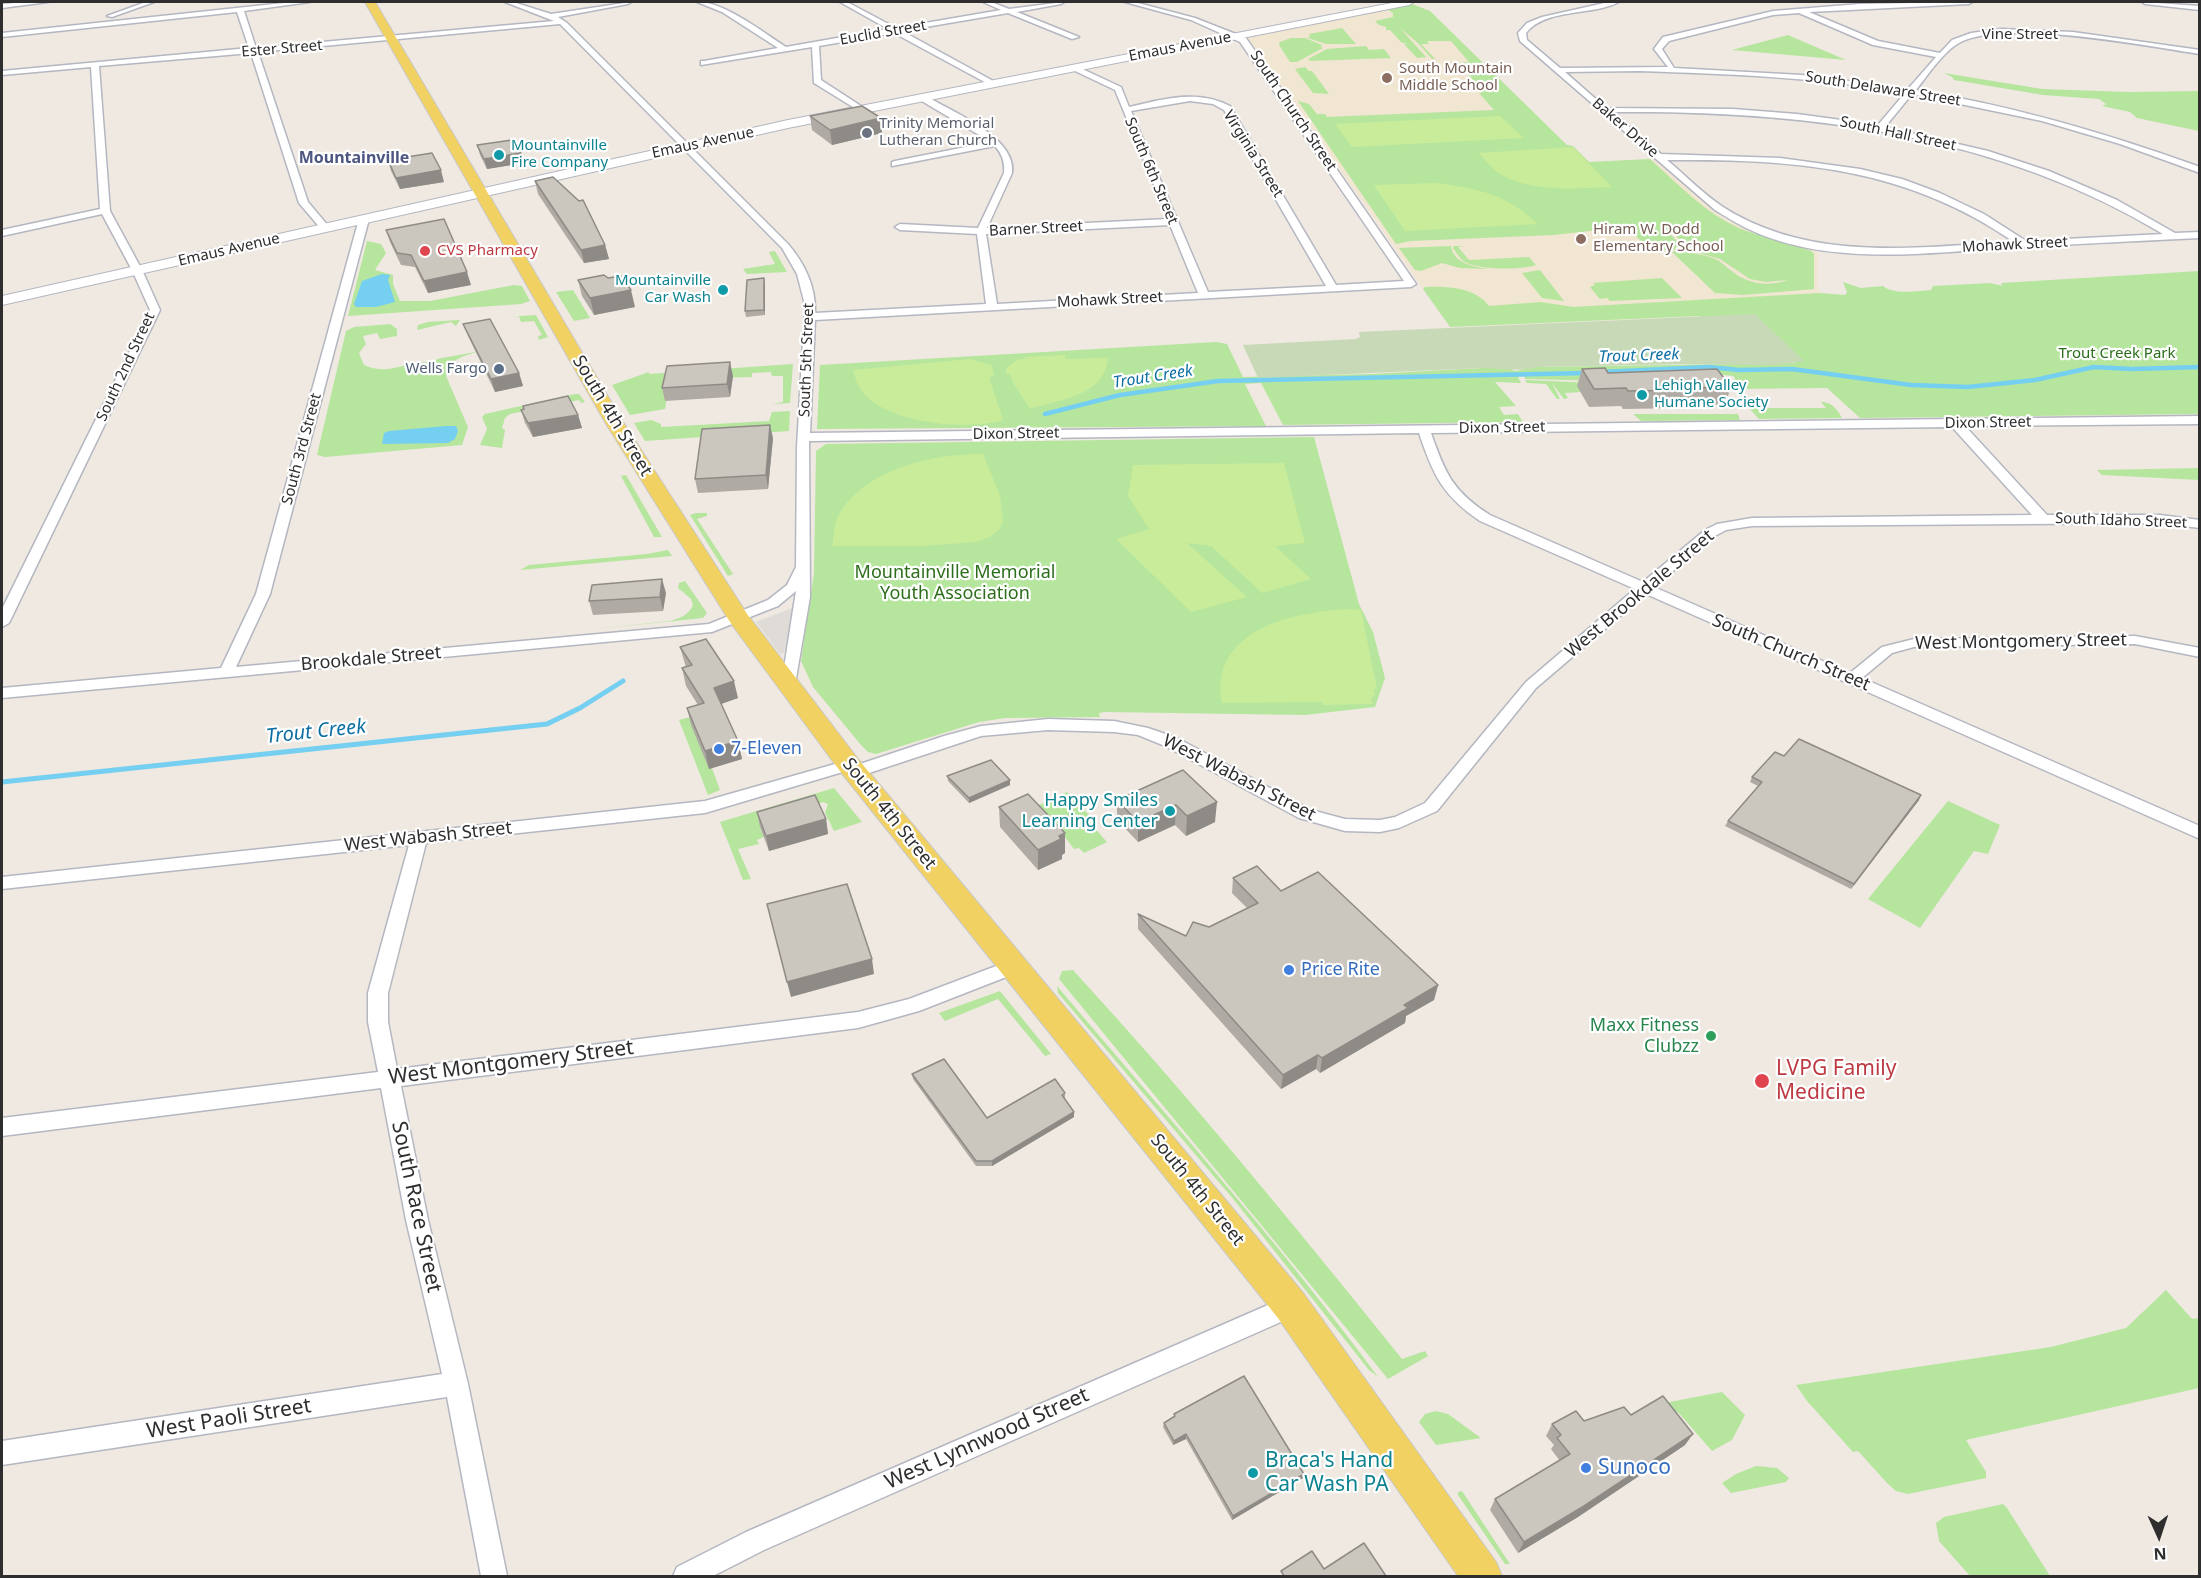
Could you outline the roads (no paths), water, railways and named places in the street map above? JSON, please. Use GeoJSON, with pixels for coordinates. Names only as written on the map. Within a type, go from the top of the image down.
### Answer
{"type":"FeatureCollection","features":[{"type":"Feature","properties":{"kind":"main road","name":"South 4th Street"},"geometry":{"type":"LineString","coordinates":[[370,2],[614,422],[738,617],[852,768],[1291,1306],[1482,1576]]}},
{"type":"Feature","properties":{"kind":"main road","name":"Emaus Avenue"},"geometry":{"type":"LineString","coordinates":[[2,301],[686,147],[861,110],[1409,2]]}},
{"type":"Feature","properties":{"kind":"street"},"geometry":{"type":"LineString","coordinates":[[2,18],[7,4],[45,2]]}},
{"type":"Feature","properties":{"kind":"street"},"geometry":{"type":"LineString","coordinates":[[84,26],[152,2]]}},
{"type":"Feature","properties":{"kind":"street"},"geometry":{"type":"LineString","coordinates":[[2,35],[307,2]]}},
{"type":"Feature","properties":{"kind":"street","name":"South 5th Street"},"geometry":{"type":"LineString","coordinates":[[508,2],[551,16],[562,22],[795,258],[808,289],[804,436],[803,567],[805,586],[789,668],[789,687]]}},
{"type":"Feature","properties":{"kind":"street"},"geometry":{"type":"LineString","coordinates":[[551,16],[628,2]]}},
{"type":"Feature","properties":{"kind":"street"},"geometry":{"type":"LineString","coordinates":[[700,2],[724,11],[785,49]]}},
{"type":"Feature","properties":{"kind":"street"},"geometry":{"type":"LineString","coordinates":[[843,2],[992,84]]}},
{"type":"Feature","properties":{"kind":"street"},"geometry":{"type":"LineString","coordinates":[[986,2],[1075,37]]}},
{"type":"Feature","properties":{"kind":"street","name":"Euclid Street"},"geometry":{"type":"LineString","coordinates":[[704,63],[1061,2]]}},
{"type":"Feature","properties":{"kind":"street","name":"South Church Street"},"geometry":{"type":"LineString","coordinates":[[1128,2],[1193,19],[1243,40],[1411,284]]}},
{"type":"Feature","properties":{"kind":"street","name":"Baker Drive"},"geometry":{"type":"LineString","coordinates":[[1616,2],[1544,18],[1526,27],[1522,33],[1524,41],[1718,208],[1740,222],[1792,240],[1831,248]]}},
{"type":"Feature","properties":{"kind":"street"},"geometry":{"type":"LineString","coordinates":[[1778,2],[1876,43],[1942,56]]}},
{"type":"Feature","properties":{"kind":"street"},"geometry":{"type":"LineString","coordinates":[[1671,67],[1658,49],[1666,39],[1760,15],[1910,3],[1969,2]]}},
{"type":"Feature","properties":{"kind":"street"},"geometry":{"type":"LineString","coordinates":[[2145,2],[2199,8]]}},
{"type":"Feature","properties":{"kind":"street"},"geometry":{"type":"LineString","coordinates":[[240,9],[304,203],[325,228]]}},
{"type":"Feature","properties":{"kind":"street","name":"Ester Street"},"geometry":{"type":"LineString","coordinates":[[2,73],[562,22]]}},
{"type":"Feature","properties":{"kind":"street","name":"Vine Street"},"geometry":{"type":"LineString","coordinates":[[1880,128],[1942,56],[1960,39],[1976,34],[2010,31],[2056,34],[2199,52]]}},
{"type":"Feature","properties":{"kind":"street"},"geometry":{"type":"LineString","coordinates":[[815,44],[817,81],[861,110]]}},
{"type":"Feature","properties":{"kind":"street","name":"South 2nd Street"},"geometry":{"type":"LineString","coordinates":[[2,623],[155,310],[137,270],[105,211],[95,65]]}},
{"type":"Feature","properties":{"kind":"street","name":"South Delaware Street"},"geometry":{"type":"LineString","coordinates":[[1557,70],[1671,67],[1780,74],[1910,91],[2018,113],[2081,130],[2199,170]]}},
{"type":"Feature","properties":{"kind":"street","name":"South 6th Street"},"geometry":{"type":"LineString","coordinates":[[1076,68],[1118,89],[1204,295]]}},
{"type":"Feature","properties":{"kind":"street"},"geometry":{"type":"LineString","coordinates":[[922,98],[997,143],[1008,159],[1008,173],[981,231],[992,307]]}},
{"type":"Feature","properties":{"kind":"street","name":"Virginia Street"},"geometry":{"type":"LineString","coordinates":[[1125,110],[1191,99],[1215,102],[1227,108],[1334,288]]}},
{"type":"Feature","properties":{"kind":"street","name":"South Hall Street"},"geometry":{"type":"LineString","coordinates":[[1605,110],[1736,110],[1802,116],[1880,128],[1964,147],[2056,177],[2127,209],[2173,236]]}},
{"type":"Feature","properties":{"kind":"street"},"geometry":{"type":"LineString","coordinates":[[895,164],[997,143]]}},
{"type":"Feature","properties":{"kind":"street"},"geometry":{"type":"LineString","coordinates":[[1659,158],[1761,158],[1826,165],[1868,174],[1909,185],[1952,201],[1988,220],[2024,244]]}},
{"type":"Feature","properties":{"kind":"street"},"geometry":{"type":"LineString","coordinates":[[2,232],[105,211]]}},
{"type":"Feature","properties":{"kind":"street","name":"South 3rd Street"},"geometry":{"type":"LineString","coordinates":[[226,673],[263,594],[364,219]]}},
{"type":"Feature","properties":{"kind":"street","name":"Barner Street"},"geometry":{"type":"LineString","coordinates":[[900,227],[981,231],[1172,222]]}},
{"type":"Feature","properties":{"kind":"street","name":"Mohawk Street"},"geometry":{"type":"LineString","coordinates":[[1831,248],[1898,251],[2199,235]]}},
{"type":"Feature","properties":{"kind":"street","name":"Mohawk Street"},"geometry":{"type":"LineString","coordinates":[[809,317],[1411,284]]}},
{"type":"Feature","properties":{"kind":"street","name":"Dixon Street"},"geometry":{"type":"LineString","coordinates":[[804,436],[2199,420]]}},
{"type":"Feature","properties":{"kind":"street"},"geometry":{"type":"LineString","coordinates":[[1955,423],[2043,519]]}},
{"type":"Feature","properties":{"kind":"street","name":"South Church Street"},"geometry":{"type":"LineString","coordinates":[[1424,429],[1442,481],[1455,497],[1485,518],[2199,833]]}},
{"type":"Feature","properties":{"kind":"street","name":"South Idaho Street"},"geometry":{"type":"LineString","coordinates":[[2043,519],[2160,519],[2199,524]]}},
{"type":"Feature","properties":{"kind":"street","name":"West Brookdale Street"},"geometry":{"type":"LineString","coordinates":[[1380,826],[1400,822],[1431,807],[1532,685],[1710,533],[1737,524],[2043,519]]}},
{"type":"Feature","properties":{"kind":"street"},"geometry":{"type":"LineString","coordinates":[[738,617],[773,603],[786,594],[793,587],[803,567]]}},
{"type":"Feature","properties":{"kind":"street","name":"Brookdale Street"},"geometry":{"type":"LineString","coordinates":[[2,693],[712,628],[738,617]]}},
{"type":"Feature","properties":{"kind":"street","name":"West Montgomery Street"},"geometry":{"type":"LineString","coordinates":[[1852,679],[1887,650],[1914,643],[2135,640],[2199,653]]}},
{"type":"Feature","properties":{"kind":"street","name":"West Wabash Street"},"geometry":{"type":"LineString","coordinates":[[2,883],[705,807],[965,735],[994,729],[1030,726],[1110,726],[1133,729],[1171,742],[1320,820],[1345,825],[1380,826]]}},
{"type":"Feature","properties":{"kind":"street","name":"South Race Street"},"geometry":{"type":"LineString","coordinates":[[419,838],[378,993],[378,1022],[417,1220],[456,1384],[494,1576]]}},
{"type":"Feature","properties":{"kind":"street","name":"West Montgomery Street"},"geometry":{"type":"LineString","coordinates":[[2,1127],[858,1020],[912,1006],[1012,966]]}},
{"type":"Feature","properties":{"kind":"street","name":"West Lynnwood Street"},"geometry":{"type":"LineString","coordinates":[[686,1576],[755,1542],[1291,1306]]}},
{"type":"Feature","properties":{"kind":"street","name":"West Paoli Street"},"geometry":{"type":"LineString","coordinates":[[2,1453],[456,1384]]}},
{"type":"Feature","properties":{"kind":"water"},"geometry":{"type":"Polygon","coordinates":[[[382,274],[390,275],[388,280],[395,302],[376,307],[356,307],[354,304],[362,281],[382,274]]]}},
{"type":"Feature","properties":{"kind":"water"},"geometry":{"type":"Polygon","coordinates":[[[456,426],[458,431],[455,439],[448,443],[382,444],[384,433],[389,431],[456,426]]]}},
{"type":"Feature","properties":{"kind":"waterway","name":"Trout Creek"},"geometry":{"type":"LineString","coordinates":[[1600,372],[1709,367],[1739,370],[1792,369],[1911,385],[1968,387],[2035,380],[2094,367],[2132,369],[2200,367]]}},
{"type":"Feature","properties":{"kind":"waterway","name":"Trout Creek"},"geometry":{"type":"LineString","coordinates":[[1045,414],[1120,395],[1218,381],[1586,373]]}},
{"type":"Feature","properties":{"kind":"waterway","name":"Trout Creek"},"geometry":{"type":"LineString","coordinates":[[2,782],[547,724],[580,708],[623,681]]}},
{"type":"Feature","properties":{"kind":"place","name":"South Mountain Middle School"},"geometry":{"type":"Point","coordinates":[1387,78]}},
{"type":"Feature","properties":{"kind":"place","name":"Trinity Memorial Lutheran Church"},"geometry":{"type":"Point","coordinates":[867,133]}},
{"type":"Feature","properties":{"kind":"place","name":"Mountainville Fire Company"},"geometry":{"type":"Point","coordinates":[499,155]}},
{"type":"Feature","properties":{"kind":"place","name":"Hiram W. Dodd Elementary School"},"geometry":{"type":"Point","coordinates":[1581,239]}},
{"type":"Feature","properties":{"kind":"place","name":"CVS Pharmacy"},"geometry":{"type":"Point","coordinates":[425,251]}},
{"type":"Feature","properties":{"kind":"place","name":"Mountainville Car Wash"},"geometry":{"type":"Point","coordinates":[723,290]}},
{"type":"Feature","properties":{"kind":"place","name":"Wells Fargo"},"geometry":{"type":"Point","coordinates":[499,369]}},
{"type":"Feature","properties":{"kind":"place","name":"Lehigh Valley Humane Society"},"geometry":{"type":"Point","coordinates":[1642,395]}},
{"type":"Feature","properties":{"kind":"place","name":"7-Eleven"},"geometry":{"type":"Point","coordinates":[719,749]}},
{"type":"Feature","properties":{"kind":"place","name":"Happy Smiles Learning Center"},"geometry":{"type":"Point","coordinates":[1170,811]}},
{"type":"Feature","properties":{"kind":"place","name":"Price Rite"},"geometry":{"type":"Point","coordinates":[1289,970]}},
{"type":"Feature","properties":{"kind":"place","name":"Maxx Fitness Clubzz"},"geometry":{"type":"Point","coordinates":[1711,1036]}},
{"type":"Feature","properties":{"kind":"place","name":"LVPG Family Medicine"},"geometry":{"type":"Point","coordinates":[1762,1081]}},
{"type":"Feature","properties":{"kind":"place","name":"Sunoco"},"geometry":{"type":"Point","coordinates":[1586,1468]}},
{"type":"Feature","properties":{"kind":"place","name":"Braca's Hand Car Wash PA"},"geometry":{"type":"Point","coordinates":[1253,1473]}},
{"type":"Feature","properties":{"kind":"district","name":"Mountainville"},"geometry":{"type":"Point","coordinates":[354,158]}},
{"type":"Feature","properties":{"kind":"park label","name":"Trout Creek Park"},"geometry":{"type":"Point","coordinates":[2117,354]}},
{"type":"Feature","properties":{"kind":"park label","name":"Mountainville Memorial Youth Association"},"geometry":{"type":"Point","coordinates":[955,583]}}]}
